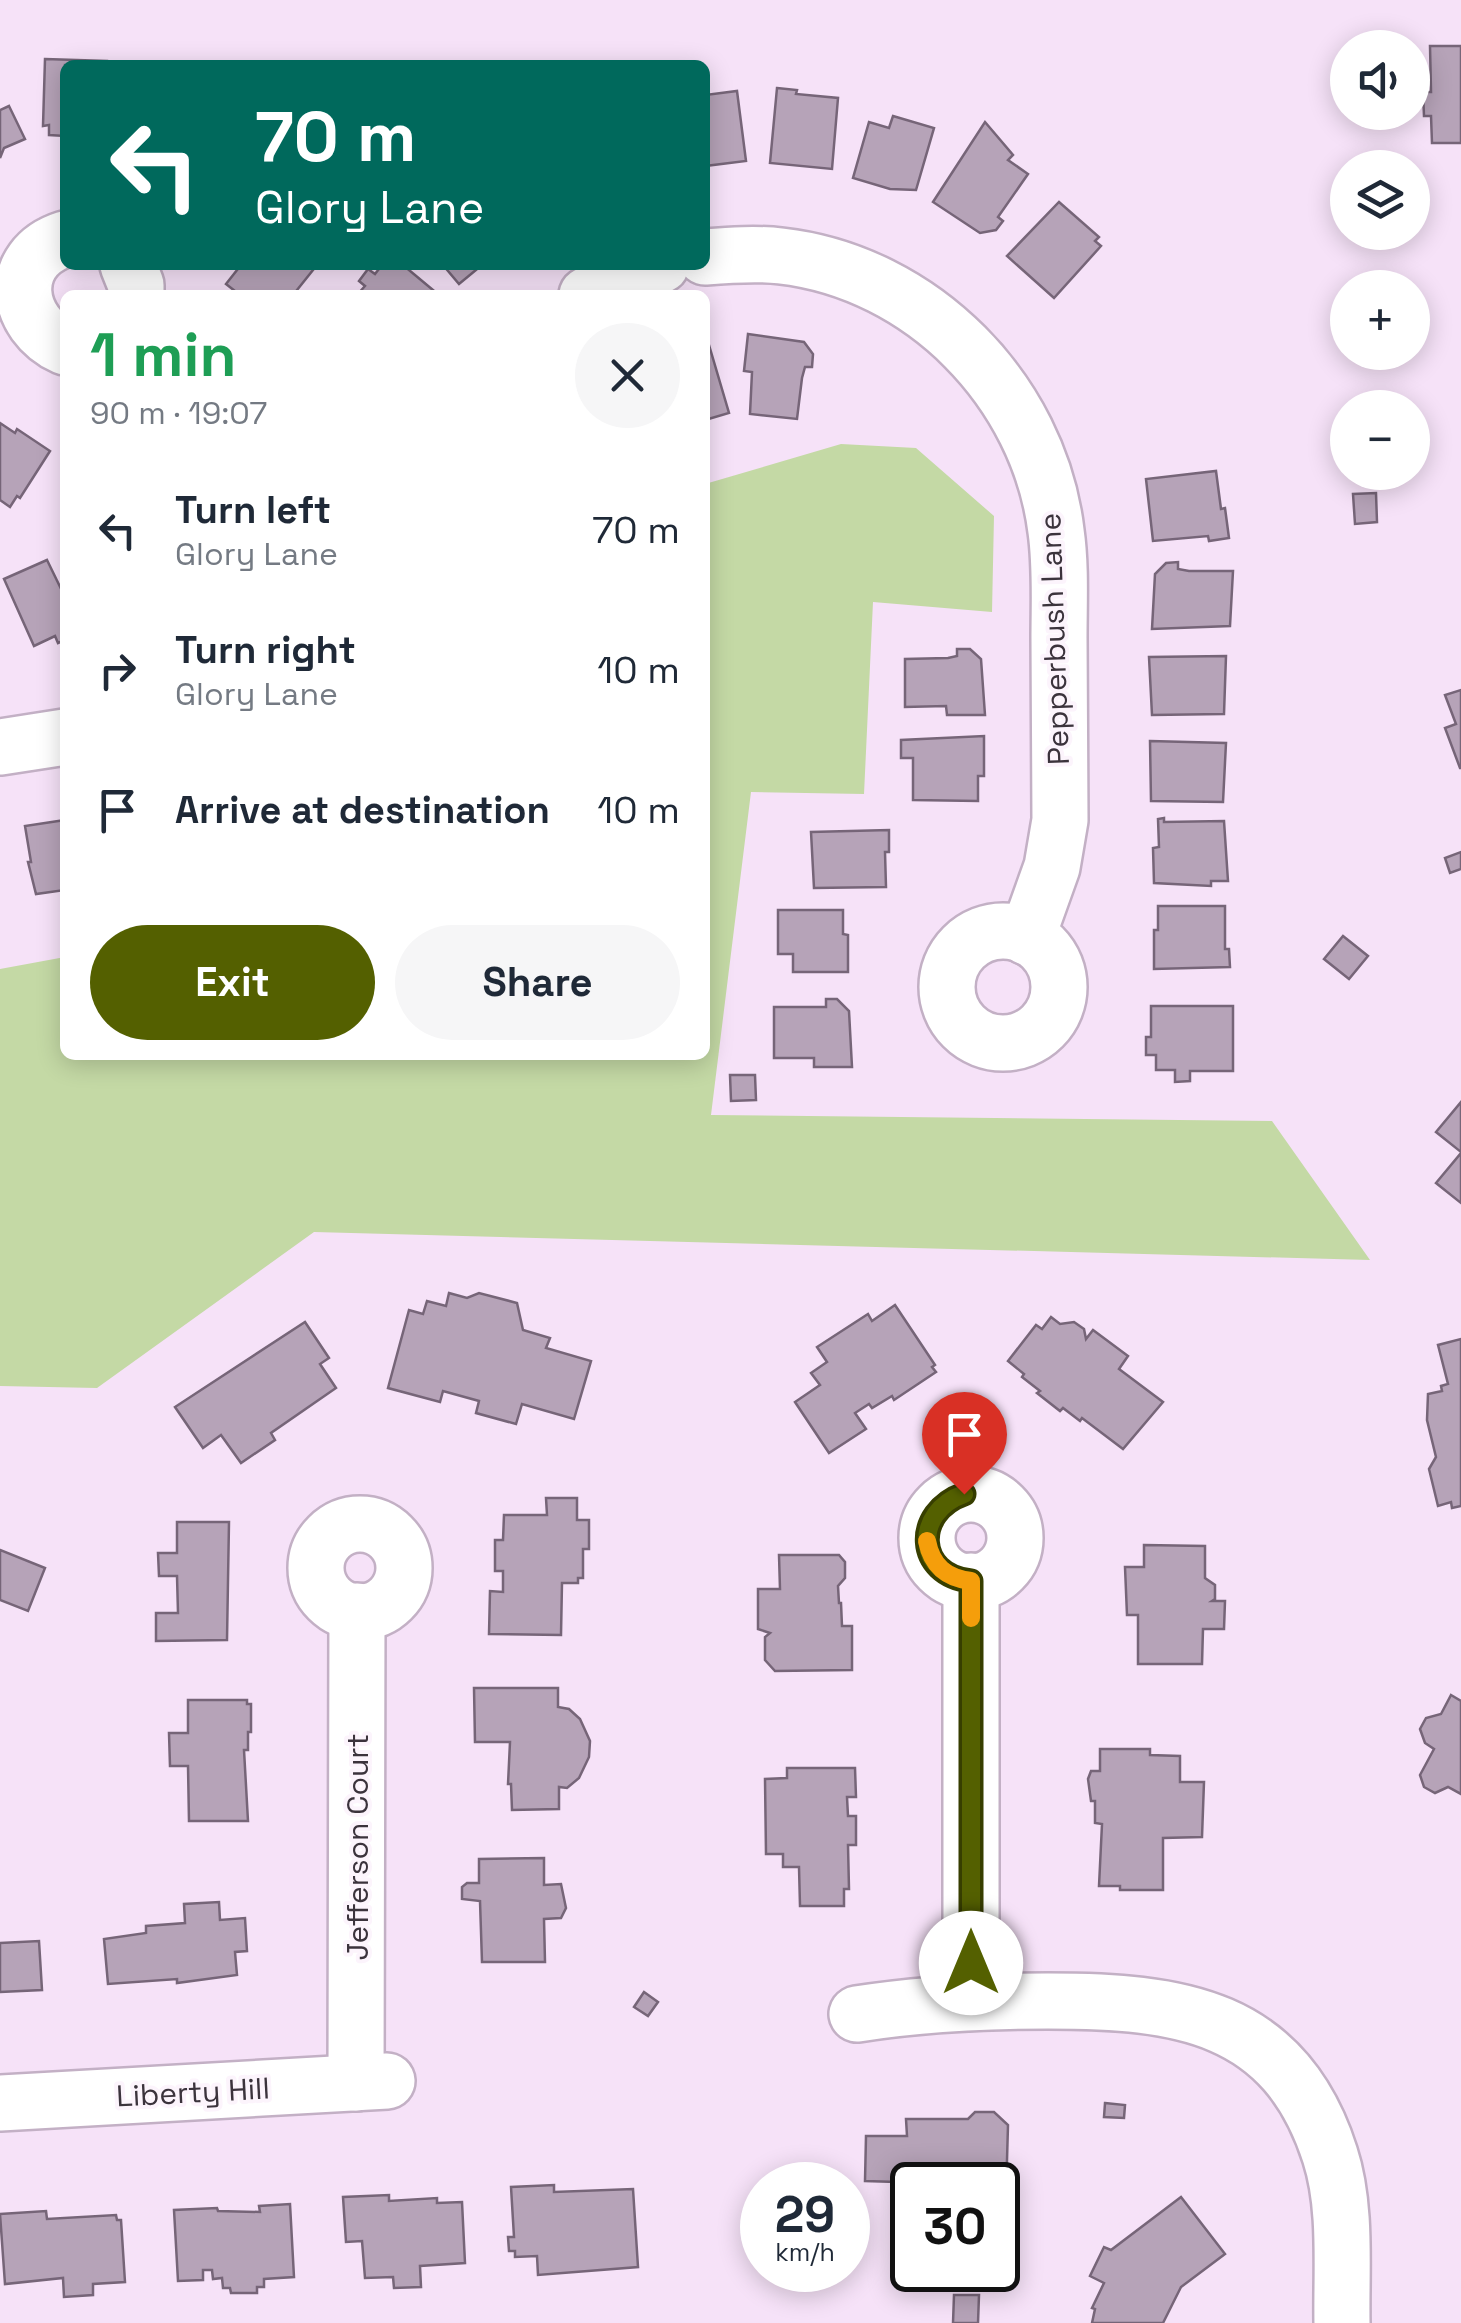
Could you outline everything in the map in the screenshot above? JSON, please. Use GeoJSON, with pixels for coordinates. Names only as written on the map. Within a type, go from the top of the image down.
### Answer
{"type":"FeatureCollection","features":[{"type":"Feature","properties":{"kind":"street"},"geometry":{"type":"LineString","coordinates":[[60,242],[40,254],[29,268],[24,286],[24,304],[38,331],[60,344]]}},
{"type":"Feature","properties":{"kind":"street","name":"Pepperbush Lane"},"geometry":{"type":"LineString","coordinates":[[710,257],[781,256],[834,267],[882,286],[934,317],[972,353],[1004,392],[1031,440],[1056,530],[1060,820],[1052,867],[1027,936]]}},
{"type":"Feature","properties":{"kind":"street"},"geometry":{"type":"LineString","coordinates":[[597,290],[641,270]]}},
{"type":"Feature","properties":{"kind":"street"},"geometry":{"type":"LineString","coordinates":[[0,747],[60,738]]}},
{"type":"Feature","properties":{"kind":"street"},"geometry":{"type":"LineString","coordinates":[[971,1581],[972,2001]]}},
{"type":"Feature","properties":{"kind":"street","name":"Jefferson Court"},"geometry":{"type":"LineString","coordinates":[[358,1612],[372,2082]]}},
{"type":"Feature","properties":{"kind":"street"},"geometry":{"type":"LineString","coordinates":[[858,2014],[972,2001],[1122,2001],[1200,2016],[1236,2032],[1270,2056],[1298,2088],[1318,2122],[1332,2159],[1338,2206],[1342,2323]]}},
{"type":"Feature","properties":{"kind":"street","name":"Liberty Hill"},"geometry":{"type":"LineString","coordinates":[[0,2103],[372,2082]]}},
{"type":"Feature","properties":{"kind":"green space"},"geometry":{"type":"Polygon","coordinates":[[[841,444],[916,448],[994,516],[992,612],[873,602],[864,794],[751,792],[711,1115],[1272,1121],[1370,1260],[314,1232],[97,1388],[0,1386],[0,969],[60,958],[60,1060],[710,1060],[710,483],[841,444]]]}},
{"type":"Feature","properties":{"kind":"building"},"geometry":{"type":"Polygon","coordinates":[[[1430,46],[1461,46],[1461,143],[1432,143],[1430,46]]]}},
{"type":"Feature","properties":{"kind":"building"},"geometry":{"type":"Polygon","coordinates":[[[45,59],[76,60],[60,60],[60,136],[49,135],[49,125],[43,126],[45,59]]]}},
{"type":"Feature","properties":{"kind":"building"},"geometry":{"type":"Polygon","coordinates":[[[777,88],[838,98],[832,169],[770,163],[777,88]]]}},
{"type":"Feature","properties":{"kind":"building"},"geometry":{"type":"Polygon","coordinates":[[[737,91],[746,161],[710,165],[710,94],[737,91]]]}},
{"type":"Feature","properties":{"kind":"building"},"geometry":{"type":"Polygon","coordinates":[[[9,106],[25,139],[4,148],[0,158],[0,110],[9,106]]]}},
{"type":"Feature","properties":{"kind":"building"},"geometry":{"type":"Polygon","coordinates":[[[893,116],[934,128],[916,190],[890,189],[853,178],[869,122],[889,128],[893,116]]]}},
{"type":"Feature","properties":{"kind":"building"},"geometry":{"type":"Polygon","coordinates":[[[985,122],[1013,155],[1008,160],[1028,174],[998,217],[1003,221],[996,230],[980,233],[933,202],[985,122]]]}},
{"type":"Feature","properties":{"kind":"building"},"geometry":{"type":"Polygon","coordinates":[[[1059,202],[1099,237],[1095,241],[1101,246],[1054,298],[1007,256],[1059,202]]]}},
{"type":"Feature","properties":{"kind":"building"},"geometry":{"type":"Polygon","coordinates":[[[237,270],[313,270],[297,290],[234,290],[226,284],[237,270]]]}},
{"type":"Feature","properties":{"kind":"building"},"geometry":{"type":"Polygon","coordinates":[[[367,270],[375,274],[378,270],[409,270],[433,290],[361,290],[365,286],[359,281],[367,270]]]}},
{"type":"Feature","properties":{"kind":"building"},"geometry":{"type":"Polygon","coordinates":[[[447,270],[476,270],[459,284],[447,270]]]}},
{"type":"Feature","properties":{"kind":"building"},"geometry":{"type":"Polygon","coordinates":[[[748,334],[804,342],[813,354],[812,367],[805,367],[802,378],[797,419],[750,414],[752,372],[744,371],[748,334]]]}},
{"type":"Feature","properties":{"kind":"building"},"geometry":{"type":"Polygon","coordinates":[[[710,348],[729,413],[710,419],[710,348]]]}},
{"type":"Feature","properties":{"kind":"building"},"geometry":{"type":"Polygon","coordinates":[[[0,423],[15,433],[17,429],[50,451],[10,507],[0,500],[0,423]]]}},
{"type":"Feature","properties":{"kind":"building"},"geometry":{"type":"Polygon","coordinates":[[[1216,471],[1229,538],[1153,541],[1146,479],[1216,471]]]}},
{"type":"Feature","properties":{"kind":"building"},"geometry":{"type":"Polygon","coordinates":[[[1376,493],[1377,522],[1355,524],[1353,494],[1376,493]]]}},
{"type":"Feature","properties":{"kind":"building"},"geometry":{"type":"Polygon","coordinates":[[[47,560],[60,587],[60,642],[55,636],[34,646],[4,579],[47,560]]]}},
{"type":"Feature","properties":{"kind":"building"},"geometry":{"type":"Polygon","coordinates":[[[1178,562],[1178,569],[1189,571],[1233,571],[1230,626],[1152,629],[1155,574],[1166,563],[1178,562]]]}},
{"type":"Feature","properties":{"kind":"building"},"geometry":{"type":"Polygon","coordinates":[[[957,649],[970,649],[981,659],[985,715],[947,715],[946,706],[905,707],[905,659],[948,658],[957,656],[957,649]]]}},
{"type":"Feature","properties":{"kind":"building"},"geometry":{"type":"Polygon","coordinates":[[[1226,656],[1224,714],[1152,715],[1149,657],[1226,656]]]}},
{"type":"Feature","properties":{"kind":"building"},"geometry":{"type":"Polygon","coordinates":[[[1461,690],[1460,768],[1445,728],[1456,724],[1445,695],[1461,690]]]}},
{"type":"Feature","properties":{"kind":"building"},"geometry":{"type":"Polygon","coordinates":[[[984,736],[984,776],[978,776],[978,801],[913,800],[913,758],[901,758],[901,740],[984,736]]]}},
{"type":"Feature","properties":{"kind":"building"},"geometry":{"type":"Polygon","coordinates":[[[1150,741],[1226,743],[1223,802],[1151,801],[1150,741]]]}},
{"type":"Feature","properties":{"kind":"building"},"geometry":{"type":"Polygon","coordinates":[[[1164,818],[1164,822],[1224,821],[1228,881],[1211,881],[1211,886],[1154,883],[1153,848],[1159,847],[1158,819],[1164,818]]]}},
{"type":"Feature","properties":{"kind":"building"},"geometry":{"type":"Polygon","coordinates":[[[60,821],[60,891],[36,894],[25,826],[60,821]]]}},
{"type":"Feature","properties":{"kind":"building"},"geometry":{"type":"Polygon","coordinates":[[[889,830],[886,887],[814,888],[811,832],[889,830]]]}},
{"type":"Feature","properties":{"kind":"building"},"geometry":{"type":"Polygon","coordinates":[[[1461,852],[1461,869],[1450,873],[1445,858],[1461,852]]]}},
{"type":"Feature","properties":{"kind":"building"},"geometry":{"type":"Polygon","coordinates":[[[1158,906],[1225,906],[1225,949],[1229,949],[1230,967],[1154,969],[1158,906]]]}},
{"type":"Feature","properties":{"kind":"building"},"geometry":{"type":"Polygon","coordinates":[[[778,910],[843,910],[848,972],[793,972],[793,954],[778,954],[778,910]]]}},
{"type":"Feature","properties":{"kind":"building"},"geometry":{"type":"Polygon","coordinates":[[[1343,936],[1368,956],[1349,979],[1324,959],[1343,936]]]}},
{"type":"Feature","properties":{"kind":"building"},"geometry":{"type":"Polygon","coordinates":[[[826,999],[837,999],[849,1011],[852,1067],[814,1067],[814,1058],[774,1058],[774,1007],[826,1007],[826,999]]]}},
{"type":"Feature","properties":{"kind":"building"},"geometry":{"type":"Polygon","coordinates":[[[1151,1006],[1233,1006],[1233,1071],[1190,1071],[1190,1081],[1175,1082],[1175,1070],[1156,1070],[1156,1055],[1146,1055],[1146,1037],[1151,1037],[1151,1006]]]}},
{"type":"Feature","properties":{"kind":"building"},"geometry":{"type":"Polygon","coordinates":[[[730,1075],[755,1075],[756,1100],[731,1101],[730,1075]]]}},
{"type":"Feature","properties":{"kind":"building"},"geometry":{"type":"Polygon","coordinates":[[[1461,1102],[1461,1152],[1436,1132],[1461,1102]]]}},
{"type":"Feature","properties":{"kind":"building"},"geometry":{"type":"Polygon","coordinates":[[[1461,1153],[1461,1203],[1436,1183],[1461,1153]]]}},
{"type":"Feature","properties":{"kind":"building"},"geometry":{"type":"Polygon","coordinates":[[[449,1293],[467,1298],[479,1293],[517,1303],[523,1330],[550,1338],[546,1348],[591,1361],[574,1419],[522,1404],[516,1424],[476,1413],[479,1401],[443,1391],[440,1402],[388,1388],[409,1310],[423,1314],[427,1301],[446,1306],[449,1293]]]}},
{"type":"Feature","properties":{"kind":"building"},"geometry":{"type":"Polygon","coordinates":[[[895,1305],[936,1372],[894,1400],[892,1396],[855,1413],[866,1429],[829,1453],[795,1402],[820,1385],[811,1373],[827,1362],[817,1347],[868,1314],[872,1321],[895,1305]]]}},
{"type":"Feature","properties":{"kind":"building"},"geometry":{"type":"Polygon","coordinates":[[[1051,1317],[1060,1324],[1074,1322],[1084,1329],[1086,1339],[1093,1330],[1128,1356],[1119,1369],[1163,1402],[1123,1449],[1082,1418],[1080,1421],[1063,1408],[1060,1411],[1008,1361],[1036,1325],[1042,1329],[1051,1317]]]}},
{"type":"Feature","properties":{"kind":"building"},"geometry":{"type":"Polygon","coordinates":[[[305,1322],[329,1358],[320,1364],[336,1388],[271,1433],[275,1440],[241,1463],[221,1435],[203,1448],[175,1407],[305,1322]]]}},
{"type":"Feature","properties":{"kind":"building"},"geometry":{"type":"Polygon","coordinates":[[[1461,1339],[1461,1506],[1452,1508],[1451,1502],[1438,1506],[1429,1469],[1436,1457],[1427,1420],[1428,1394],[1442,1391],[1441,1386],[1448,1384],[1438,1345],[1461,1339]]]}},
{"type":"Feature","properties":{"kind":"building"},"geometry":{"type":"Polygon","coordinates":[[[546,1498],[577,1498],[577,1520],[589,1520],[583,1578],[578,1578],[578,1583],[562,1583],[561,1635],[489,1634],[490,1591],[503,1592],[503,1571],[495,1571],[495,1540],[503,1540],[504,1515],[547,1515],[546,1498]]]}},
{"type":"Feature","properties":{"kind":"building"},"geometry":{"type":"Polygon","coordinates":[[[177,1522],[229,1522],[227,1640],[156,1641],[156,1613],[178,1613],[177,1576],[159,1576],[158,1553],[177,1553],[177,1522]]]}},
{"type":"Feature","properties":{"kind":"building"},"geometry":{"type":"Polygon","coordinates":[[[1144,1545],[1205,1546],[1205,1578],[1215,1585],[1212,1601],[1225,1601],[1224,1629],[1203,1629],[1202,1664],[1138,1664],[1138,1615],[1127,1615],[1125,1567],[1144,1567],[1144,1545]]]}},
{"type":"Feature","properties":{"kind":"building"},"geometry":{"type":"Polygon","coordinates":[[[0,1550],[45,1568],[28,1611],[0,1600],[0,1550]]]}},
{"type":"Feature","properties":{"kind":"building"},"geometry":{"type":"Polygon","coordinates":[[[779,1555],[839,1555],[845,1562],[845,1578],[838,1586],[839,1603],[842,1626],[852,1626],[852,1670],[775,1671],[765,1660],[765,1637],[770,1633],[758,1629],[758,1589],[780,1589],[779,1555]]]}},
{"type":"Feature","properties":{"kind":"building"},"geometry":{"type":"Polygon","coordinates":[[[474,1688],[558,1688],[558,1707],[569,1709],[580,1719],[590,1741],[589,1757],[579,1778],[567,1788],[559,1787],[559,1809],[512,1810],[508,1784],[510,1742],[475,1742],[474,1688]]]}},
{"type":"Feature","properties":{"kind":"building"},"geometry":{"type":"Polygon","coordinates":[[[1451,1695],[1461,1701],[1461,1794],[1448,1787],[1435,1793],[1424,1787],[1420,1775],[1434,1749],[1425,1743],[1420,1729],[1426,1718],[1441,1714],[1451,1695]]]}},
{"type":"Feature","properties":{"kind":"building"},"geometry":{"type":"Polygon","coordinates":[[[188,1700],[247,1700],[251,1704],[251,1732],[248,1750],[244,1750],[248,1821],[189,1821],[188,1766],[170,1766],[169,1733],[188,1733],[188,1700]]]}},
{"type":"Feature","properties":{"kind":"building"},"geometry":{"type":"Polygon","coordinates":[[[1100,1749],[1150,1749],[1150,1755],[1180,1756],[1180,1782],[1204,1782],[1202,1837],[1163,1838],[1163,1890],[1099,1886],[1102,1824],[1095,1823],[1095,1801],[1091,1801],[1088,1779],[1091,1771],[1100,1771],[1100,1749]]]}},
{"type":"Feature","properties":{"kind":"building"},"geometry":{"type":"Polygon","coordinates":[[[787,1768],[855,1768],[856,1797],[847,1797],[848,1816],[856,1816],[856,1845],[848,1845],[849,1889],[844,1889],[844,1906],[800,1906],[799,1867],[783,1867],[783,1854],[766,1854],[765,1779],[787,1778],[787,1768]]]}},
{"type":"Feature","properties":{"kind":"building"},"geometry":{"type":"Polygon","coordinates":[[[544,1858],[544,1885],[561,1884],[566,1908],[561,1918],[544,1919],[545,1962],[482,1962],[480,1901],[462,1899],[462,1887],[479,1883],[479,1859],[544,1858]]]}},
{"type":"Feature","properties":{"kind":"building"},"geometry":{"type":"Polygon","coordinates":[[[219,1902],[220,1920],[245,1918],[247,1951],[235,1952],[237,1975],[177,1983],[177,1979],[108,1984],[104,1939],[146,1933],[146,1926],[185,1923],[184,1904],[219,1902]]]}},
{"type":"Feature","properties":{"kind":"building"},"geometry":{"type":"Polygon","coordinates":[[[39,1941],[42,1990],[0,1992],[0,1943],[39,1941]]]}},
{"type":"Feature","properties":{"kind":"building"},"geometry":{"type":"Polygon","coordinates":[[[644,1992],[658,2002],[648,2016],[634,2007],[644,1992]]]}},
{"type":"Feature","properties":{"kind":"building"},"geometry":{"type":"Polygon","coordinates":[[[1105,2103],[1125,2105],[1124,2118],[1104,2117],[1105,2103]]]}},
{"type":"Feature","properties":{"kind":"building"},"geometry":{"type":"Polygon","coordinates":[[[975,2112],[994,2112],[1008,2125],[1007,2162],[890,2162],[890,2182],[870,2181],[866,2136],[907,2136],[906,2119],[968,2119],[975,2112]]]}},
{"type":"Feature","properties":{"kind":"building"},"geometry":{"type":"Polygon","coordinates":[[[554,2185],[554,2192],[633,2189],[638,2267],[538,2275],[537,2256],[515,2257],[515,2251],[509,2251],[508,2237],[514,2237],[511,2187],[554,2185]]]}},
{"type":"Feature","properties":{"kind":"building"},"geometry":{"type":"Polygon","coordinates":[[[389,2195],[389,2201],[437,2198],[437,2203],[462,2202],[465,2263],[420,2266],[421,2287],[394,2288],[393,2277],[365,2278],[362,2241],[346,2242],[343,2197],[389,2195]]]}},
{"type":"Feature","properties":{"kind":"building"},"geometry":{"type":"Polygon","coordinates":[[[1181,2197],[1225,2254],[1181,2287],[1163,2323],[1092,2323],[1092,2308],[1104,2283],[1090,2276],[1104,2247],[1111,2250],[1181,2197]]]}},
{"type":"Feature","properties":{"kind":"building"},"geometry":{"type":"Polygon","coordinates":[[[290,2204],[294,2277],[264,2279],[264,2287],[257,2287],[257,2293],[231,2293],[230,2288],[223,2288],[222,2278],[213,2279],[212,2270],[203,2270],[203,2280],[178,2281],[174,2210],[260,2212],[259,2206],[290,2204]]]}},
{"type":"Feature","properties":{"kind":"building"},"geometry":{"type":"Polygon","coordinates":[[[46,2211],[47,2219],[116,2215],[121,2220],[125,2282],[93,2284],[93,2295],[64,2297],[63,2278],[5,2284],[0,2214],[46,2211]]]}},
{"type":"Feature","properties":{"kind":"building"},"geometry":{"type":"Polygon","coordinates":[[[954,2295],[979,2295],[978,2323],[953,2323],[954,2295]]]}},
{"type":"Feature","properties":{"kind":"slow traffic"},"geometry":{"type":"LineString","coordinates":[[927,1541],[932,1559],[941,1570],[952,1578],[971,1581],[971,1618]]}},
{"type":"Feature","properties":{"kind":"route"},"geometry":{"type":"LineString","coordinates":[[964,1494],[939,1507],[931,1518],[927,1546],[941,1570],[952,1578],[971,1581],[971,1963]]}}]}
